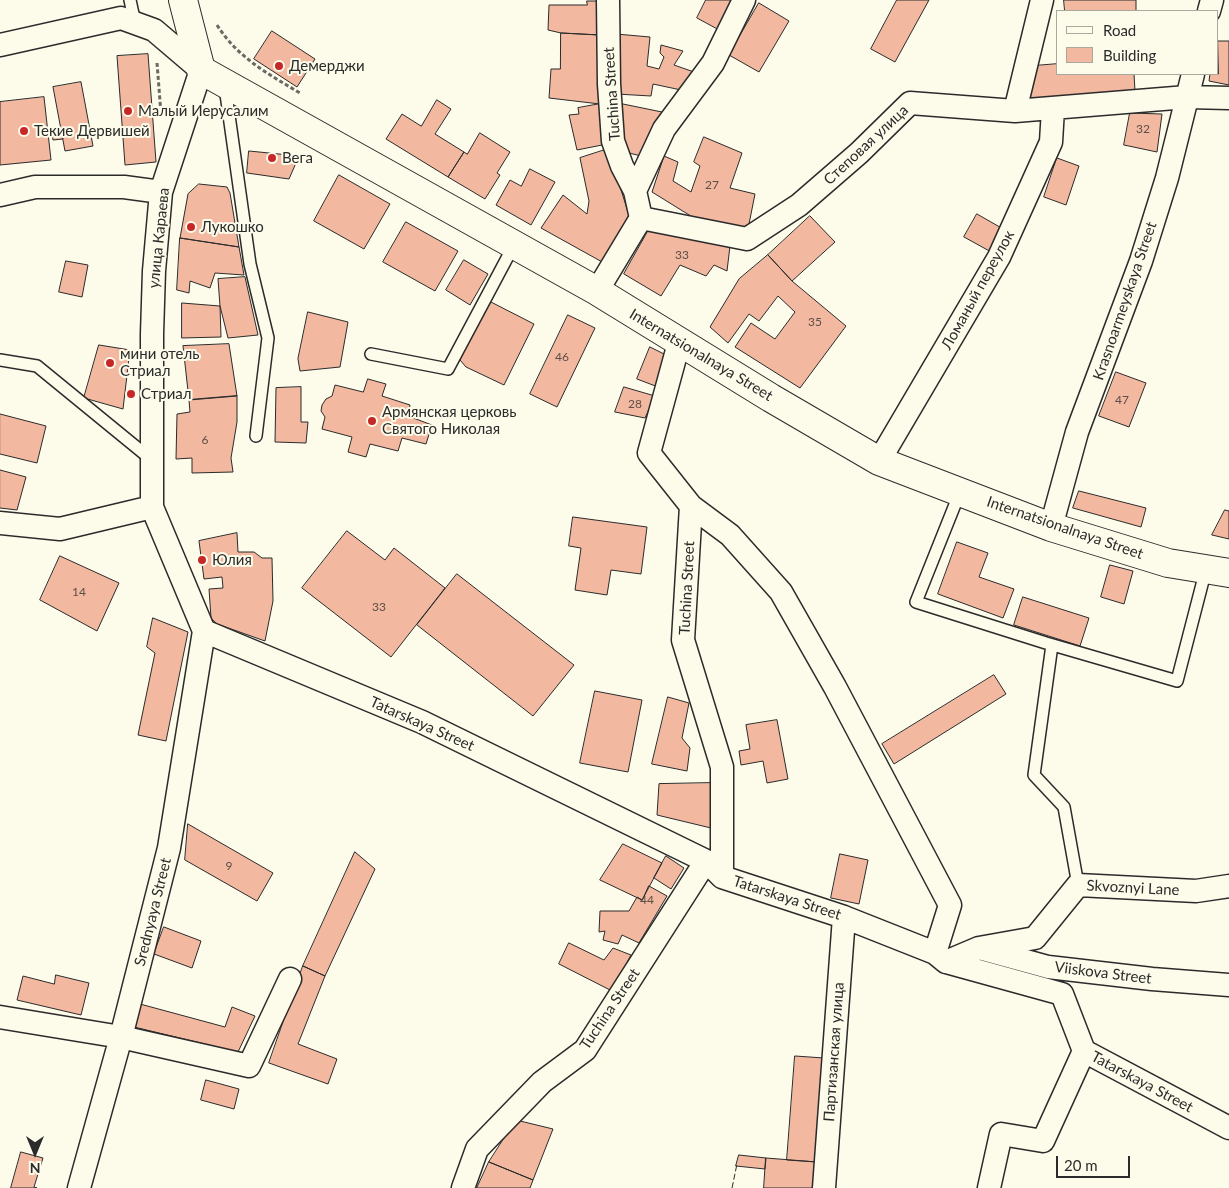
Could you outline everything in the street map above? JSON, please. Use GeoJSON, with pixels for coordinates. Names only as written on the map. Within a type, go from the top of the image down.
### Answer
{"type":"FeatureCollection","features":[{"type":"Feature","properties":{"kind":"main road"},"geometry":{"type":"LineString","coordinates":[[183,0],[213,76]]}},
{"type":"Feature","properties":{"kind":"main road","name":"Internatsionalnaya Street"},"geometry":{"type":"LineString","coordinates":[[213,76],[597,291],[679,343],[879,461],[1052,526],[1168,563],[1217,571]]}},
{"type":"Feature","properties":{"kind":"street","name":"Tuchina Street"},"geometry":{"type":"LineString","coordinates":[[608,0],[609,84],[613,141],[622,166],[635,191],[641,218]]}},
{"type":"Feature","properties":{"kind":"street"},"geometry":{"type":"LineString","coordinates":[[635,191],[664,129],[713,63],[744,0]]}},
{"type":"Feature","properties":{"kind":"street"},"geometry":{"type":"LineString","coordinates":[[1015,111],[1042,0]]}},
{"type":"Feature","properties":{"kind":"street"},"geometry":{"type":"LineString","coordinates":[[0,45],[121,18],[145,26],[213,76]]}},
{"type":"Feature","properties":{"kind":"street","name":"Krasnoarmeyskaya Street"},"geometry":{"type":"LineString","coordinates":[[1052,526],[1077,432],[1141,261],[1167,178],[1193,75]]}},
{"type":"Feature","properties":{"kind":"street","name":"улица Караева"},"geometry":{"type":"LineString","coordinates":[[152,507],[152,334],[154,271],[161,192],[213,76]]}},
{"type":"Feature","properties":{"kind":"street","name":"Степовая улица"},"geometry":{"type":"LineString","coordinates":[[641,218],[747,239],[799,206],[859,154],[910,103],[1015,111],[1187,97],[1229,98]]}},
{"type":"Feature","properties":{"kind":"street","name":"Ломаный переулок"},"geometry":{"type":"LineString","coordinates":[[879,461],[999,257],[1052,142],[1054,109]]}},
{"type":"Feature","properties":{"kind":"street"},"geometry":{"type":"LineString","coordinates":[[0,195],[35,187],[124,187],[161,192]]}},
{"type":"Feature","properties":{"kind":"street"},"geometry":{"type":"LineString","coordinates":[[597,291],[641,218]]}},
{"type":"Feature","properties":{"kind":"street"},"geometry":{"type":"LineString","coordinates":[[679,343],[650,453],[692,506],[730,536],[780,592],[835,687],[950,905],[940,957]]}},
{"type":"Feature","properties":{"kind":"street","name":"Tuchina Street"},"geometry":{"type":"LineString","coordinates":[[692,506],[683,640],[722,767],[722,877]]}},
{"type":"Feature","properties":{"kind":"street"},"geometry":{"type":"LineString","coordinates":[[0,522],[60,528],[152,507],[204,631]]}},
{"type":"Feature","properties":{"kind":"street","name":"Tatarskaya Street"},"geometry":{"type":"LineString","coordinates":[[204,631],[422,722],[706,861],[722,877],[844,917],[940,957],[1062,994],[1084,1051],[1229,1128]]}},
{"type":"Feature","properties":{"kind":"street","name":"Srednyaya Street"},"geometry":{"type":"LineString","coordinates":[[79,1188],[121,1037],[169,848],[204,631]]}},
{"type":"Feature","properties":{"kind":"street","name":"Tuchina Street"},"geometry":{"type":"LineString","coordinates":[[462,1188],[476,1149],[542,1082],[585,1050],[706,861]]}},
{"type":"Feature","properties":{"kind":"street","name":"Skvoznyi Lane"},"geometry":{"type":"LineString","coordinates":[[940,957],[1035,938],[1078,884],[1196,892],[1229,886]]}},
{"type":"Feature","properties":{"kind":"street","name":"Партизанская улица"},"geometry":{"type":"LineString","coordinates":[[824,1188],[844,917]]}},
{"type":"Feature","properties":{"kind":"street","name":"Viiskova Street"},"geometry":{"type":"LineString","coordinates":[[979,948],[1048,967],[1152,979],[1229,985]]}},
{"type":"Feature","properties":{"kind":"street"},"geometry":{"type":"LineString","coordinates":[[0,1017],[121,1037],[249,1066],[290,979]]}},
{"type":"Feature","properties":{"kind":"street"},"geometry":{"type":"LineString","coordinates":[[989,1188],[1002,1134],[1043,1141],[1084,1051]]}},
{"type":"Feature","properties":{"kind":"lane"},"geometry":{"type":"LineString","coordinates":[[130,0],[145,26]]}},
{"type":"Feature","properties":{"kind":"lane"},"geometry":{"type":"LineString","coordinates":[[213,76],[250,264],[268,338],[256,436]]}},
{"type":"Feature","properties":{"kind":"lane"},"geometry":{"type":"LineString","coordinates":[[371,354],[448,369],[514,245]]}},
{"type":"Feature","properties":{"kind":"lane"},"geometry":{"type":"LineString","coordinates":[[0,360],[37,366],[152,460]]}},
{"type":"Feature","properties":{"kind":"lane"},"geometry":{"type":"LineString","coordinates":[[960,492],[916,602],[1052,645],[1177,680],[1217,571]]}},
{"type":"Feature","properties":{"kind":"lane"},"geometry":{"type":"LineString","coordinates":[[1052,645],[1034,775],[1064,806],[1078,884]]}},
{"type":"Feature","properties":{"kind":"path"},"geometry":{"type":"LineString","coordinates":[[214,19],[229,43],[255,66],[307,97]]}},
{"type":"Feature","properties":{"kind":"path"},"geometry":{"type":"LineString","coordinates":[[145,26],[161,124]]}},
{"type":"Feature","properties":{"kind":"building"},"geometry":{"type":"Polygon","coordinates":[[[706,0],[737,0],[721,31],[697,18],[706,0]]]}},
{"type":"Feature","properties":{"kind":"building"},"geometry":{"type":"Polygon","coordinates":[[[897,0],[929,0],[895,62],[871,49],[897,0]]]}},
{"type":"Feature","properties":{"kind":"building"},"geometry":{"type":"Polygon","coordinates":[[[1064,0],[1136,0],[1136,10],[1065,10],[1064,0]]]}},
{"type":"Feature","properties":{"kind":"building"},"geometry":{"type":"Polygon","coordinates":[[[587,1],[599,1],[600,35],[561,33],[548,30],[549,5],[587,5],[587,1]]]}},
{"type":"Feature","properties":{"kind":"building"},"geometry":{"type":"Polygon","coordinates":[[[759,3],[789,21],[759,72],[729,55],[759,3]]]}},
{"type":"Feature","properties":{"kind":"building"},"geometry":{"type":"Polygon","coordinates":[[[272,31],[315,59],[297,87],[254,59],[272,31]]]}},
{"type":"Feature","properties":{"kind":"building"},"geometry":{"type":"Polygon","coordinates":[[[561,33],[600,35],[600,104],[549,98],[551,69],[560,69],[561,33]]]}},
{"type":"Feature","properties":{"kind":"building"},"geometry":{"type":"Polygon","coordinates":[[[616,34],[650,37],[647,66],[659,69],[664,57],[660,53],[661,45],[683,51],[674,65],[694,72],[681,90],[653,84],[651,96],[616,94],[616,34]]]}},
{"type":"Feature","properties":{"kind":"building"},"geometry":{"type":"Polygon","coordinates":[[[1219,41],[1229,41],[1229,85],[1209,81],[1210,75],[1219,75],[1219,41]]]}},
{"type":"Feature","properties":{"kind":"building"},"geometry":{"type":"Polygon","coordinates":[[[148,54],[156,162],[125,165],[117,56],[148,54]]]}},
{"type":"Feature","properties":{"kind":"building"},"geometry":{"type":"Polygon","coordinates":[[[1056,64],[1056,75],[1134,75],[1135,91],[1027,101],[1033,66],[1056,64]]]}},
{"type":"Feature","properties":{"kind":"building"},"geometry":{"type":"Polygon","coordinates":[[[81,82],[93,146],[65,151],[53,87],[81,82]]]}},
{"type":"Feature","properties":{"kind":"building","name":"Текие Дервишей"},"geometry":{"type":"Polygon","coordinates":[[[44,97],[51,160],[0,165],[0,102],[44,97]]]}},
{"type":"Feature","properties":{"kind":"building"},"geometry":{"type":"Polygon","coordinates":[[[437,100],[451,109],[435,134],[464,152],[448,177],[386,139],[402,114],[421,126],[437,100]]]}},
{"type":"Feature","properties":{"kind":"building"},"geometry":{"type":"Polygon","coordinates":[[[618,103],[662,112],[645,157],[621,151],[618,103]]]}},
{"type":"Feature","properties":{"kind":"building"},"geometry":{"type":"Polygon","coordinates":[[[600,104],[607,144],[577,150],[569,115],[579,114],[578,108],[600,104]]]}},
{"type":"Feature","properties":{"kind":"building"},"geometry":{"type":"Polygon","coordinates":[[[1130,113],[1162,114],[1157,152],[1124,145],[1130,113]]]}},
{"type":"Feature","properties":{"kind":"building"},"geometry":{"type":"Polygon","coordinates":[[[61,127],[63,139],[53,140],[51,129],[61,127]]]}},
{"type":"Feature","properties":{"kind":"building"},"geometry":{"type":"Polygon","coordinates":[[[480,133],[510,152],[497,173],[500,175],[485,199],[448,177],[464,152],[467,154],[480,133]]]}},
{"type":"Feature","properties":{"kind":"building"},"geometry":{"type":"Polygon","coordinates":[[[704,137],[742,153],[730,188],[755,194],[748,229],[694,218],[652,192],[664,156],[678,162],[673,181],[691,192],[700,166],[694,162],[704,137]]]}},
{"type":"Feature","properties":{"kind":"building"},"geometry":{"type":"Polygon","coordinates":[[[608,149],[629,215],[604,263],[541,228],[563,195],[587,214],[589,201],[580,158],[608,149]]]}},
{"type":"Feature","properties":{"kind":"building"},"geometry":{"type":"Polygon","coordinates":[[[249,151],[299,156],[289,179],[247,173],[249,151]]]}},
{"type":"Feature","properties":{"kind":"building"},"geometry":{"type":"Polygon","coordinates":[[[1057,158],[1079,166],[1066,205],[1044,197],[1057,158]]]}},
{"type":"Feature","properties":{"kind":"building"},"geometry":{"type":"Polygon","coordinates":[[[530,169],[555,182],[531,225],[496,205],[510,180],[521,186],[530,169]]]}},
{"type":"Feature","properties":{"kind":"building"},"geometry":{"type":"Polygon","coordinates":[[[339,175],[390,204],[364,249],[314,221],[339,175]]]}},
{"type":"Feature","properties":{"kind":"building"},"geometry":{"type":"Polygon","coordinates":[[[199,184],[227,187],[230,193],[239,247],[180,238],[188,194],[199,184]]]}},
{"type":"Feature","properties":{"kind":"building"},"geometry":{"type":"Polygon","coordinates":[[[977,214],[1005,230],[993,253],[964,237],[977,214]]]}},
{"type":"Feature","properties":{"kind":"building"},"geometry":{"type":"Polygon","coordinates":[[[810,216],[835,242],[792,281],[768,255],[810,216]]]}},
{"type":"Feature","properties":{"kind":"building"},"geometry":{"type":"Polygon","coordinates":[[[406,222],[458,251],[435,291],[383,262],[406,222]]]}},
{"type":"Feature","properties":{"kind":"building"},"geometry":{"type":"Polygon","coordinates":[[[651,226],[730,246],[727,271],[714,265],[706,276],[680,265],[661,296],[624,274],[651,226]]]}},
{"type":"Feature","properties":{"kind":"building"},"geometry":{"type":"Polygon","coordinates":[[[180,238],[239,247],[244,275],[215,273],[210,288],[190,281],[189,293],[177,290],[180,238]]]}},
{"type":"Feature","properties":{"kind":"building"},"geometry":{"type":"Polygon","coordinates":[[[768,255],[792,281],[846,326],[800,388],[735,347],[751,323],[775,339],[795,312],[778,296],[759,321],[749,314],[728,343],[710,327],[739,279],[768,255]]]}},
{"type":"Feature","properties":{"kind":"building"},"geometry":{"type":"Polygon","coordinates":[[[464,260],[488,274],[470,305],[446,290],[464,260]]]}},
{"type":"Feature","properties":{"kind":"building"},"geometry":{"type":"Polygon","coordinates":[[[66,261],[88,265],[82,297],[59,292],[66,261]]]}},
{"type":"Feature","properties":{"kind":"building"},"geometry":{"type":"Polygon","coordinates":[[[245,277],[258,335],[228,338],[220,306],[218,279],[245,277]]]}},
{"type":"Feature","properties":{"kind":"building"},"geometry":{"type":"Polygon","coordinates":[[[489,301],[534,324],[504,385],[466,367],[460,360],[489,301]]]}},
{"type":"Feature","properties":{"kind":"building"},"geometry":{"type":"Polygon","coordinates":[[[182,303],[220,306],[221,337],[182,338],[182,303]]]}},
{"type":"Feature","properties":{"kind":"building"},"geometry":{"type":"Polygon","coordinates":[[[308,312],[348,322],[340,367],[300,371],[298,359],[308,312]]]}},
{"type":"Feature","properties":{"kind":"building"},"geometry":{"type":"Polygon","coordinates":[[[568,315],[595,328],[557,407],[530,394],[568,315]]]}},
{"type":"Feature","properties":{"kind":"building"},"geometry":{"type":"Polygon","coordinates":[[[229,344],[237,396],[189,400],[183,346],[229,344]]]}},
{"type":"Feature","properties":{"kind":"building"},"geometry":{"type":"Polygon","coordinates":[[[99,345],[130,350],[123,409],[84,398],[99,345]]]}},
{"type":"Feature","properties":{"kind":"building"},"geometry":{"type":"Polygon","coordinates":[[[650,347],[668,356],[658,387],[637,379],[650,347]]]}},
{"type":"Feature","properties":{"kind":"building"},"geometry":{"type":"Polygon","coordinates":[[[1116,372],[1146,383],[1129,427],[1099,416],[1116,372]]]}},
{"type":"Feature","properties":{"kind":"building","name":"Армянская церковь Святого Николая"},"geometry":{"type":"Polygon","coordinates":[[[368,379],[386,384],[382,396],[410,405],[408,416],[432,425],[426,444],[402,438],[398,451],[370,444],[366,457],[348,452],[352,437],[322,429],[325,417],[321,411],[322,405],[326,399],[332,396],[335,385],[363,392],[368,379]]]}},
{"type":"Feature","properties":{"kind":"building"},"geometry":{"type":"Polygon","coordinates":[[[301,387],[301,422],[308,422],[306,443],[275,442],[276,388],[301,387]]]}},
{"type":"Feature","properties":{"kind":"building"},"geometry":{"type":"Polygon","coordinates":[[[624,387],[655,396],[645,418],[615,412],[624,387]]]}},
{"type":"Feature","properties":{"kind":"building"},"geometry":{"type":"Polygon","coordinates":[[[237,396],[237,422],[231,458],[233,472],[192,473],[192,458],[176,459],[177,414],[190,412],[189,400],[237,396]]]}},
{"type":"Feature","properties":{"kind":"building"},"geometry":{"type":"Polygon","coordinates":[[[0,414],[46,426],[37,463],[0,454],[0,414]]]}},
{"type":"Feature","properties":{"kind":"building"},"geometry":{"type":"Polygon","coordinates":[[[0,470],[26,477],[17,510],[0,508],[0,470]]]}},
{"type":"Feature","properties":{"kind":"building"},"geometry":{"type":"Polygon","coordinates":[[[1079,491],[1146,508],[1141,527],[1073,508],[1079,491]]]}},
{"type":"Feature","properties":{"kind":"building"},"geometry":{"type":"Polygon","coordinates":[[[1225,510],[1229,511],[1229,539],[1212,535],[1225,510]]]}},
{"type":"Feature","properties":{"kind":"building"},"geometry":{"type":"Polygon","coordinates":[[[573,517],[647,527],[641,574],[611,570],[607,595],[575,590],[581,548],[569,546],[573,517]]]}},
{"type":"Feature","properties":{"kind":"building"},"geometry":{"type":"Polygon","coordinates":[[[347,531],[385,560],[394,548],[445,588],[391,657],[302,588],[347,531]]]}},
{"type":"Feature","properties":{"kind":"building"},"geometry":{"type":"Polygon","coordinates":[[[237,533],[238,552],[254,552],[262,558],[272,558],[273,601],[265,641],[217,624],[211,618],[209,589],[223,588],[222,577],[204,579],[199,541],[237,533]]]}},
{"type":"Feature","properties":{"kind":"building"},"geometry":{"type":"Polygon","coordinates":[[[957,542],[988,553],[979,577],[1014,589],[1003,618],[938,594],[957,542]]]}},
{"type":"Feature","properties":{"kind":"building"},"geometry":{"type":"Polygon","coordinates":[[[60,556],[119,583],[97,631],[40,600],[60,556]]]}},
{"type":"Feature","properties":{"kind":"building"},"geometry":{"type":"Polygon","coordinates":[[[1110,565],[1133,571],[1124,604],[1101,597],[1110,565]]]}},
{"type":"Feature","properties":{"kind":"building"},"geometry":{"type":"Polygon","coordinates":[[[457,574],[574,665],[533,716],[417,625],[457,574]]]}},
{"type":"Feature","properties":{"kind":"building"},"geometry":{"type":"Polygon","coordinates":[[[1023,597],[1089,618],[1080,646],[1014,625],[1023,597]]]}},
{"type":"Feature","properties":{"kind":"building"},"geometry":{"type":"Polygon","coordinates":[[[153,618],[188,632],[166,741],[138,735],[155,653],[147,647],[153,618]]]}},
{"type":"Feature","properties":{"kind":"building"},"geometry":{"type":"Polygon","coordinates":[[[994,675],[1006,694],[894,764],[882,744],[994,675]]]}},
{"type":"Feature","properties":{"kind":"building"},"geometry":{"type":"Polygon","coordinates":[[[595,691],[642,700],[628,772],[580,763],[595,691]]]}},
{"type":"Feature","properties":{"kind":"building"},"geometry":{"type":"Polygon","coordinates":[[[668,697],[689,703],[682,738],[690,748],[687,771],[652,764],[668,697]]]}},
{"type":"Feature","properties":{"kind":"building"},"geometry":{"type":"Polygon","coordinates":[[[777,720],[788,779],[767,783],[763,761],[741,765],[739,751],[750,749],[746,725],[777,720]]]}},
{"type":"Feature","properties":{"kind":"building"},"geometry":{"type":"Polygon","coordinates":[[[711,783],[711,828],[657,815],[659,784],[711,783]]]}},
{"type":"Feature","properties":{"kind":"building"},"geometry":{"type":"Polygon","coordinates":[[[188,824],[273,873],[257,901],[185,860],[188,824]]]}},
{"type":"Feature","properties":{"kind":"building"},"geometry":{"type":"Polygon","coordinates":[[[623,844],[662,863],[642,900],[600,880],[623,844]]]}},
{"type":"Feature","properties":{"kind":"building"},"geometry":{"type":"Polygon","coordinates":[[[355,852],[375,869],[325,976],[303,966],[355,852]]]}},
{"type":"Feature","properties":{"kind":"building"},"geometry":{"type":"Polygon","coordinates":[[[840,854],[868,860],[859,904],[831,898],[840,854]]]}},
{"type":"Feature","properties":{"kind":"building"},"geometry":{"type":"Polygon","coordinates":[[[666,856],[684,868],[671,889],[654,878],[666,856]]]}},
{"type":"Feature","properties":{"kind":"building"},"geometry":{"type":"Polygon","coordinates":[[[649,886],[667,896],[639,943],[622,935],[618,944],[603,940],[605,931],[599,932],[600,911],[629,911],[637,897],[642,900],[649,886]]]}},
{"type":"Feature","properties":{"kind":"building"},"geometry":{"type":"Polygon","coordinates":[[[164,927],[201,941],[192,968],[154,954],[164,927]]]}},
{"type":"Feature","properties":{"kind":"building"},"geometry":{"type":"Polygon","coordinates":[[[569,943],[604,960],[613,948],[631,955],[612,991],[559,964],[569,943]]]}},
{"type":"Feature","properties":{"kind":"building"},"geometry":{"type":"Polygon","coordinates":[[[303,966],[325,976],[298,1044],[337,1059],[328,1084],[269,1063],[303,966]]]}},
{"type":"Feature","properties":{"kind":"building"},"geometry":{"type":"Polygon","coordinates":[[[56,975],[89,983],[81,1015],[17,1000],[23,976],[54,984],[56,975]]]}},
{"type":"Feature","properties":{"kind":"building"},"geometry":{"type":"Polygon","coordinates":[[[140,1004],[225,1027],[232,1007],[255,1016],[238,1052],[134,1027],[140,1004]]]}},
{"type":"Feature","properties":{"kind":"building"},"geometry":{"type":"Polygon","coordinates":[[[795,1056],[824,1058],[817,1162],[787,1160],[795,1056]]]}},
{"type":"Feature","properties":{"kind":"building"},"geometry":{"type":"Polygon","coordinates":[[[206,1080],[239,1089],[234,1109],[201,1100],[206,1080]]]}},
{"type":"Feature","properties":{"kind":"building"},"geometry":{"type":"Polygon","coordinates":[[[516,1120],[553,1129],[533,1180],[489,1162],[516,1120]]]}},
{"type":"Feature","properties":{"kind":"building"},"geometry":{"type":"Polygon","coordinates":[[[21,1152],[43,1158],[34,1187],[37,1188],[11,1188],[21,1152]]]}},
{"type":"Feature","properties":{"kind":"building"},"geometry":{"type":"Polygon","coordinates":[[[739,1155],[766,1158],[765,1169],[736,1166],[739,1155]]]}},
{"type":"Feature","properties":{"kind":"building"},"geometry":{"type":"Polygon","coordinates":[[[766,1158],[817,1162],[815,1188],[764,1188],[766,1158]]]}},
{"type":"Feature","properties":{"kind":"building"},"geometry":{"type":"Polygon","coordinates":[[[489,1162],[533,1180],[530,1188],[477,1188],[489,1162]]]}},
{"type":"Feature","properties":{"kind":"fence"},"geometry":{"type":"LineString","coordinates":[[732,1188],[737,1164]]}},
{"type":"Feature","properties":{"kind":"place","name":"Демерджи"},"geometry":{"type":"Point","coordinates":[279,66]}},
{"type":"Feature","properties":{"kind":"place","name":"Малый Иерусалим"},"geometry":{"type":"Point","coordinates":[128,111]}},
{"type":"Feature","properties":{"kind":"place","name":"Текие Дервишей"},"geometry":{"type":"Point","coordinates":[24,131]}},
{"type":"Feature","properties":{"kind":"place","name":"Вега"},"geometry":{"type":"Point","coordinates":[272,158]}},
{"type":"Feature","properties":{"kind":"place","name":"Лукошко"},"geometry":{"type":"Point","coordinates":[191,227]}},
{"type":"Feature","properties":{"kind":"place","name":"мини отель Стриал"},"geometry":{"type":"Point","coordinates":[110,363]}},
{"type":"Feature","properties":{"kind":"place","name":"Стриал"},"geometry":{"type":"Point","coordinates":[131,394]}},
{"type":"Feature","properties":{"kind":"place","name":"Армянская церковь Святого Николая"},"geometry":{"type":"Point","coordinates":[372,421]}},
{"type":"Feature","properties":{"kind":"place","name":"Юлия"},"geometry":{"type":"Point","coordinates":[202,560]}}]}
